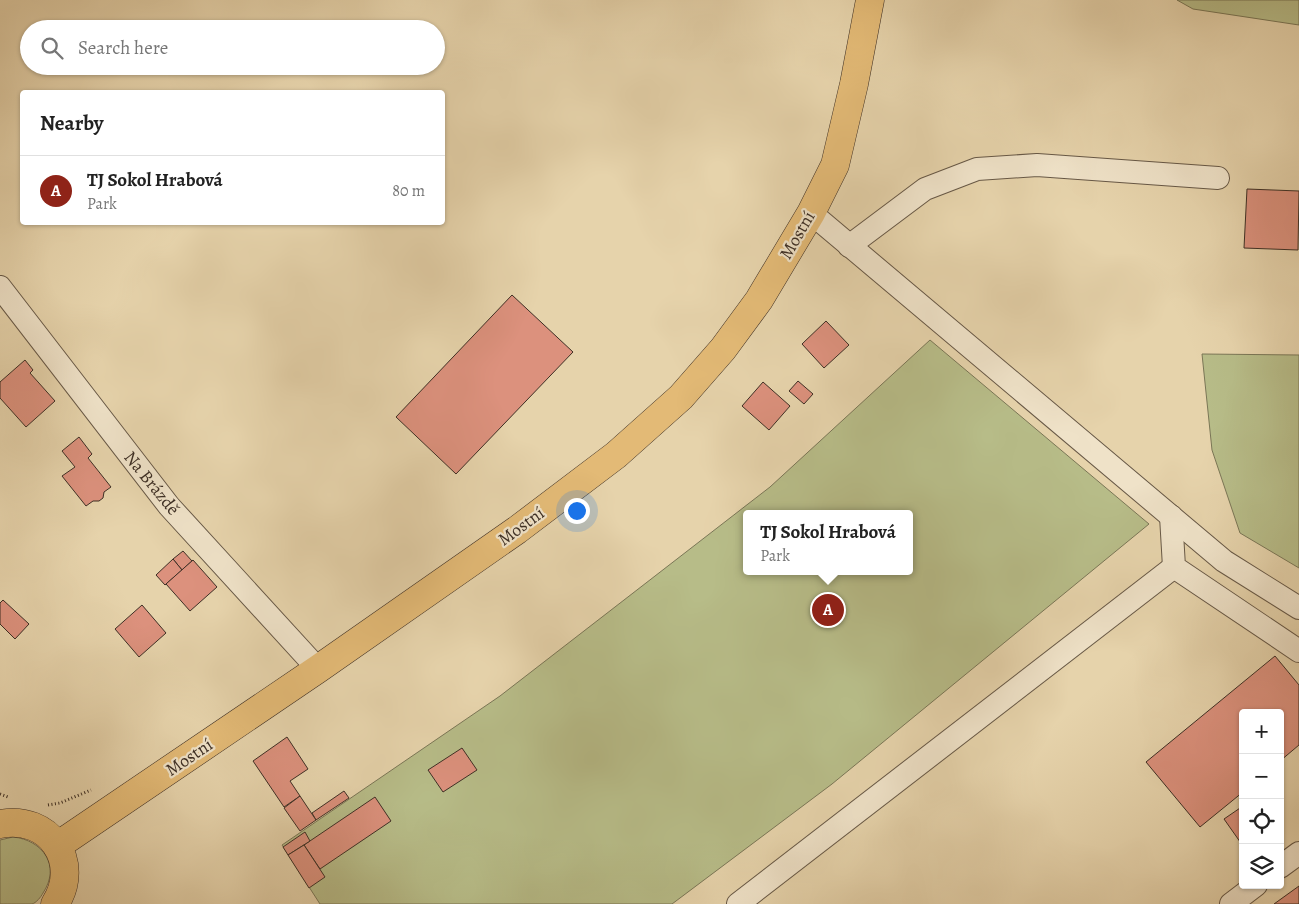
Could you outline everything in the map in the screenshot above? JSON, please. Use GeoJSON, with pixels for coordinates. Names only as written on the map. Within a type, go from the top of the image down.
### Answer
{"type":"FeatureCollection","features":[{"type":"Feature","properties":{"kind":"main road","name":"Mostní"},"geometry":{"type":"LineString","coordinates":[[57,846],[318,669],[517,530],[616,455],[681,397],[723,349],[759,300],[811,213],[835,165],[854,84],[870,0]]}},
{"type":"Feature","properties":{"kind":"main road"},"geometry":{"type":"LineString","coordinates":[[0,824],[16,822],[32,825],[46,833],[57,846],[63,860],[65,875],[62,891],[55,904]]}},
{"type":"Feature","properties":{"kind":"street"},"geometry":{"type":"LineString","coordinates":[[849,246],[925,189],[977,169],[1037,165],[1218,178]]}},
{"type":"Feature","properties":{"kind":"street"},"geometry":{"type":"LineString","coordinates":[[811,213],[1224,561],[1299,608]]}},
{"type":"Feature","properties":{"kind":"street","name":"Na Brázdě"},"geometry":{"type":"LineString","coordinates":[[0,287],[168,506],[318,669]]}},
{"type":"Feature","properties":{"kind":"street"},"geometry":{"type":"LineString","coordinates":[[1172,516],[1174,567]]}},
{"type":"Feature","properties":{"kind":"street"},"geometry":{"type":"LineString","coordinates":[[1174,567],[1299,651]]}},
{"type":"Feature","properties":{"kind":"street"},"geometry":{"type":"LineString","coordinates":[[738,904],[1174,567]]}},
{"type":"Feature","properties":{"kind":"street"},"geometry":{"type":"LineString","coordinates":[[1284,864],[1299,853]]}},
{"type":"Feature","properties":{"kind":"street"},"geometry":{"type":"LineString","coordinates":[[1231,904],[1251,889]]}},
{"type":"Feature","properties":{"kind":"path"},"geometry":{"type":"LineString","coordinates":[[44,805],[60,803],[91,790]]}},
{"type":"Feature","properties":{"kind":"path"},"geometry":{"type":"LineString","coordinates":[[0,794],[14,799]]}},
{"type":"Feature","properties":{"kind":"green space"},"geometry":{"type":"Polygon","coordinates":[[[1177,0],[1299,0],[1299,25],[1193,9],[1177,0]]]}},
{"type":"Feature","properties":{"kind":"green space"},"geometry":{"type":"Polygon","coordinates":[[[930,340],[1149,524],[832,784],[672,904],[320,904],[282,845],[500,696],[770,487],[930,340]]]}},
{"type":"Feature","properties":{"kind":"green space"},"geometry":{"type":"Polygon","coordinates":[[[1202,354],[1299,355],[1299,568],[1240,533],[1212,450],[1202,354]]]}},
{"type":"Feature","properties":{"kind":"green space"},"geometry":{"type":"Polygon","coordinates":[[[13,837],[33,843],[46,856],[49,864],[48,883],[40,898],[32,904],[0,904],[0,840],[13,837]]]}},
{"type":"Feature","properties":{"kind":"building"},"geometry":{"type":"Polygon","coordinates":[[[1247,189],[1299,191],[1298,250],[1244,248],[1247,189]]]}},
{"type":"Feature","properties":{"kind":"building"},"geometry":{"type":"Polygon","coordinates":[[[512,295],[573,352],[456,474],[396,417],[512,295]]]}},
{"type":"Feature","properties":{"kind":"building"},"geometry":{"type":"Polygon","coordinates":[[[826,321],[849,345],[824,368],[802,344],[826,321]]]}},
{"type":"Feature","properties":{"kind":"building"},"geometry":{"type":"Polygon","coordinates":[[[25,360],[33,370],[30,373],[55,401],[26,427],[0,398],[0,382],[25,360]]]}},
{"type":"Feature","properties":{"kind":"building"},"geometry":{"type":"Polygon","coordinates":[[[798,381],[813,394],[804,404],[789,391],[798,381]]]}},
{"type":"Feature","properties":{"kind":"building"},"geometry":{"type":"Polygon","coordinates":[[[763,382],[790,406],[769,430],[742,406],[763,382]]]}},
{"type":"Feature","properties":{"kind":"building"},"geometry":{"type":"Polygon","coordinates":[[[79,437],[92,454],[88,458],[111,487],[104,492],[103,498],[99,501],[93,501],[86,506],[62,476],[75,467],[62,451],[79,437]]]}},
{"type":"Feature","properties":{"kind":"building"},"geometry":{"type":"Polygon","coordinates":[[[183,551],[192,561],[182,570],[173,559],[183,551]]]}},
{"type":"Feature","properties":{"kind":"building"},"geometry":{"type":"Polygon","coordinates":[[[173,559],[182,570],[165,585],[156,575],[173,559]]]}},
{"type":"Feature","properties":{"kind":"building"},"geometry":{"type":"Polygon","coordinates":[[[193,560],[217,587],[190,611],[166,584],[193,560]]]}},
{"type":"Feature","properties":{"kind":"building"},"geometry":{"type":"Polygon","coordinates":[[[3,600],[29,624],[15,639],[0,624],[0,603],[3,600]]]}},
{"type":"Feature","properties":{"kind":"building"},"geometry":{"type":"Polygon","coordinates":[[[142,605],[166,633],[139,657],[115,629],[142,605]]]}},
{"type":"Feature","properties":{"kind":"building"},"geometry":{"type":"Polygon","coordinates":[[[1275,656],[1299,685],[1299,745],[1284,758],[1284,709],[1239,709],[1239,795],[1200,827],[1146,762],[1275,656]]]}},
{"type":"Feature","properties":{"kind":"building"},"geometry":{"type":"Polygon","coordinates":[[[287,737],[308,769],[290,781],[300,796],[284,807],[253,761],[287,737]]]}},
{"type":"Feature","properties":{"kind":"building"},"geometry":{"type":"Polygon","coordinates":[[[462,748],[477,770],[443,792],[428,770],[462,748]]]}},
{"type":"Feature","properties":{"kind":"building"},"geometry":{"type":"Polygon","coordinates":[[[344,791],[349,798],[316,820],[312,813],[344,791]]]}},
{"type":"Feature","properties":{"kind":"building"},"geometry":{"type":"Polygon","coordinates":[[[300,796],[316,820],[300,831],[284,808],[300,796]]]}},
{"type":"Feature","properties":{"kind":"building"},"geometry":{"type":"Polygon","coordinates":[[[375,797],[391,821],[320,869],[304,845],[375,797]]]}},
{"type":"Feature","properties":{"kind":"building"},"geometry":{"type":"Polygon","coordinates":[[[1239,809],[1239,840],[1224,819],[1239,809]]]}},
{"type":"Feature","properties":{"kind":"building"},"geometry":{"type":"Polygon","coordinates":[[[305,832],[310,841],[288,855],[283,847],[305,832]]]}},
{"type":"Feature","properties":{"kind":"building"},"geometry":{"type":"Polygon","coordinates":[[[304,845],[325,877],[309,888],[288,855],[304,845]]]}},
{"type":"Feature","properties":{"kind":"building"},"geometry":{"type":"Polygon","coordinates":[[[1299,886],[1299,904],[1274,904],[1299,886]]]}},
{"type":"Feature","properties":{"kind":"place","name":"TJ Sokol Hrabová"},"geometry":{"type":"Point","coordinates":[828,610]}}]}
